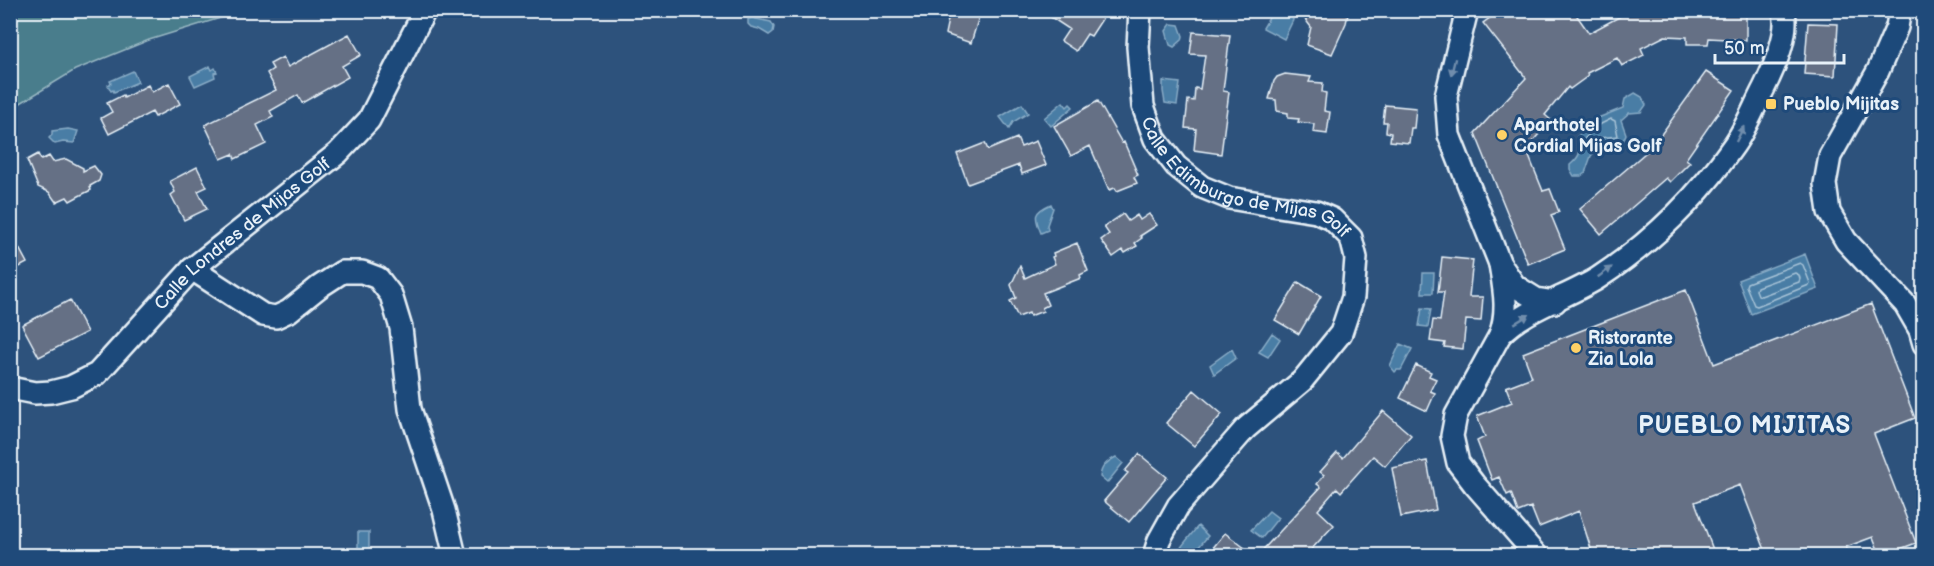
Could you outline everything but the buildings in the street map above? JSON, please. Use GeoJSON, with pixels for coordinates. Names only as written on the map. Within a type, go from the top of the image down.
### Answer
{"type":"FeatureCollection","features":[{"type":"Feature","properties":{"kind":"street","name":"Calle Londres de Mijas Golf"},"geometry":{"type":"LineString","coordinates":[[10,388],[35,393],[51,392],[71,387],[97,374],[192,269],[338,153],[369,120],[425,10]]}},
{"type":"Feature","properties":{"kind":"street","name":"Calle Edimburgo de Mijas Golf"},"geometry":{"type":"LineString","coordinates":[[1140,10],[1138,47],[1143,106],[1155,139],[1176,166],[1202,187],[1229,198],[1316,212],[1332,219],[1351,238],[1356,258],[1353,297],[1341,333],[1302,381],[1245,429],[1178,506],[1159,540],[1154,555]]}},
{"type":"Feature","properties":{"kind":"street"},"geometry":{"type":"LineString","coordinates":[[1500,335],[1506,328],[1525,316],[1598,278],[1640,247],[1686,206],[1735,144],[1780,54],[1786,17],[1783,10]]}},
{"type":"Feature","properties":{"kind":"street"},"geometry":{"type":"LineString","coordinates":[[1900,10],[1897,27],[1878,71],[1830,156],[1825,184],[1829,212],[1846,242],[1905,304],[1920,330],[1923,344]]}},
{"type":"Feature","properties":{"kind":"street"},"geometry":{"type":"LineString","coordinates":[[1467,11],[1446,96],[1449,135],[1500,264],[1515,286],[1525,293],[1536,299],[1555,302]]}},
{"type":"Feature","properties":{"kind":"street"},"geometry":{"type":"LineString","coordinates":[[1500,264],[1506,311],[1505,322],[1456,415],[1452,436],[1458,463],[1537,555]]}},
{"type":"Feature","properties":{"kind":"street"},"geometry":{"type":"LineString","coordinates":[[192,269],[263,315],[276,317],[289,311],[319,286],[342,272],[362,272],[378,278],[391,295],[401,328],[410,409],[444,510],[455,555]]}},
{"type":"Feature","properties":{"kind":"shaded area"},"geometry":{"type":"Polygon","coordinates":[[[10,11],[243,11],[149,40],[75,70],[14,107],[10,104],[10,11]]]}},
{"type":"Feature","properties":{"kind":"water"},"geometry":{"type":"Polygon","coordinates":[[[1273,11],[1292,11],[1293,20],[1284,39],[1263,28],[1273,11]]]}},
{"type":"Feature","properties":{"kind":"water"},"geometry":{"type":"Polygon","coordinates":[[[748,19],[771,22],[774,27],[773,32],[769,35],[751,27],[748,19]]]}},
{"type":"Feature","properties":{"kind":"water"},"geometry":{"type":"Polygon","coordinates":[[[1171,24],[1179,25],[1183,36],[1174,47],[1170,45],[1166,31],[1171,24]]]}},
{"type":"Feature","properties":{"kind":"water"},"geometry":{"type":"Polygon","coordinates":[[[210,66],[217,72],[214,73],[215,77],[195,86],[190,76],[210,66]]]}},
{"type":"Feature","properties":{"kind":"water"},"geometry":{"type":"Polygon","coordinates":[[[133,71],[138,82],[114,92],[111,91],[108,85],[110,81],[133,71]]]}},
{"type":"Feature","properties":{"kind":"water"},"geometry":{"type":"Polygon","coordinates":[[[1163,81],[1180,83],[1177,105],[1165,103],[1163,81]]]}},
{"type":"Feature","properties":{"kind":"water"},"geometry":{"type":"Polygon","coordinates":[[[1635,93],[1642,97],[1646,105],[1641,112],[1629,113],[1621,120],[1626,134],[1623,141],[1600,144],[1591,156],[1585,173],[1581,176],[1574,176],[1570,165],[1580,152],[1577,137],[1598,118],[1623,108],[1625,99],[1635,93]]]}},
{"type":"Feature","properties":{"kind":"water"},"geometry":{"type":"Polygon","coordinates":[[[1063,102],[1067,107],[1070,104],[1073,107],[1051,126],[1044,118],[1063,102]]]}},
{"type":"Feature","properties":{"kind":"water"},"geometry":{"type":"Polygon","coordinates":[[[1022,104],[1028,113],[1013,122],[1009,129],[1000,117],[1022,104]]]}},
{"type":"Feature","properties":{"kind":"water"},"geometry":{"type":"Polygon","coordinates":[[[68,129],[78,131],[74,143],[55,144],[49,138],[52,131],[68,129]]]}},
{"type":"Feature","properties":{"kind":"water"},"geometry":{"type":"Polygon","coordinates":[[[1051,204],[1053,208],[1047,225],[1048,230],[1041,233],[1036,218],[1038,212],[1051,204]]]}},
{"type":"Feature","properties":{"kind":"water"},"geometry":{"type":"Polygon","coordinates":[[[1805,254],[1818,289],[1751,314],[1738,280],[1805,254]]]}},
{"type":"Feature","properties":{"kind":"water"},"geometry":{"type":"Polygon","coordinates":[[[1423,273],[1434,273],[1433,293],[1422,293],[1423,273]]]}},
{"type":"Feature","properties":{"kind":"water"},"geometry":{"type":"Polygon","coordinates":[[[1422,308],[1431,309],[1428,327],[1419,326],[1422,308]]]}},
{"type":"Feature","properties":{"kind":"water"},"geometry":{"type":"Polygon","coordinates":[[[1272,333],[1280,339],[1268,357],[1259,352],[1272,333]]]}},
{"type":"Feature","properties":{"kind":"water"},"geometry":{"type":"Polygon","coordinates":[[[1400,344],[1412,349],[1401,370],[1395,372],[1390,366],[1400,344]]]}},
{"type":"Feature","properties":{"kind":"water"},"geometry":{"type":"Polygon","coordinates":[[[1232,349],[1236,358],[1214,374],[1210,365],[1232,349]]]}},
{"type":"Feature","properties":{"kind":"water"},"geometry":{"type":"Polygon","coordinates":[[[1116,457],[1123,463],[1107,483],[1100,477],[1103,467],[1116,457]]]}},
{"type":"Feature","properties":{"kind":"water"},"geometry":{"type":"Polygon","coordinates":[[[1269,511],[1278,518],[1262,538],[1251,530],[1269,511]]]}},
{"type":"Feature","properties":{"kind":"water"},"geometry":{"type":"Polygon","coordinates":[[[1198,526],[1208,536],[1192,555],[1184,555],[1178,551],[1198,526]]]}},
{"type":"Feature","properties":{"kind":"water"},"geometry":{"type":"Polygon","coordinates":[[[358,532],[369,532],[369,555],[358,555],[358,532]]]}},
{"type":"Feature","properties":{"kind":"place","name":"Pueblo Mijitas"},"geometry":{"type":"Point","coordinates":[1771,104]}},
{"type":"Feature","properties":{"kind":"place","name":"Aparthotel Cordial Mijas Golf"},"geometry":{"type":"Point","coordinates":[1502,135]}},
{"type":"Feature","properties":{"kind":"place","name":"Ristorante Zia Lola"},"geometry":{"type":"Point","coordinates":[1576,348]}},
{"type":"Feature","properties":{"kind":"district","name":"PUEBLO MIJITAS"},"geometry":{"type":"Point","coordinates":[1745,425]}}]}
